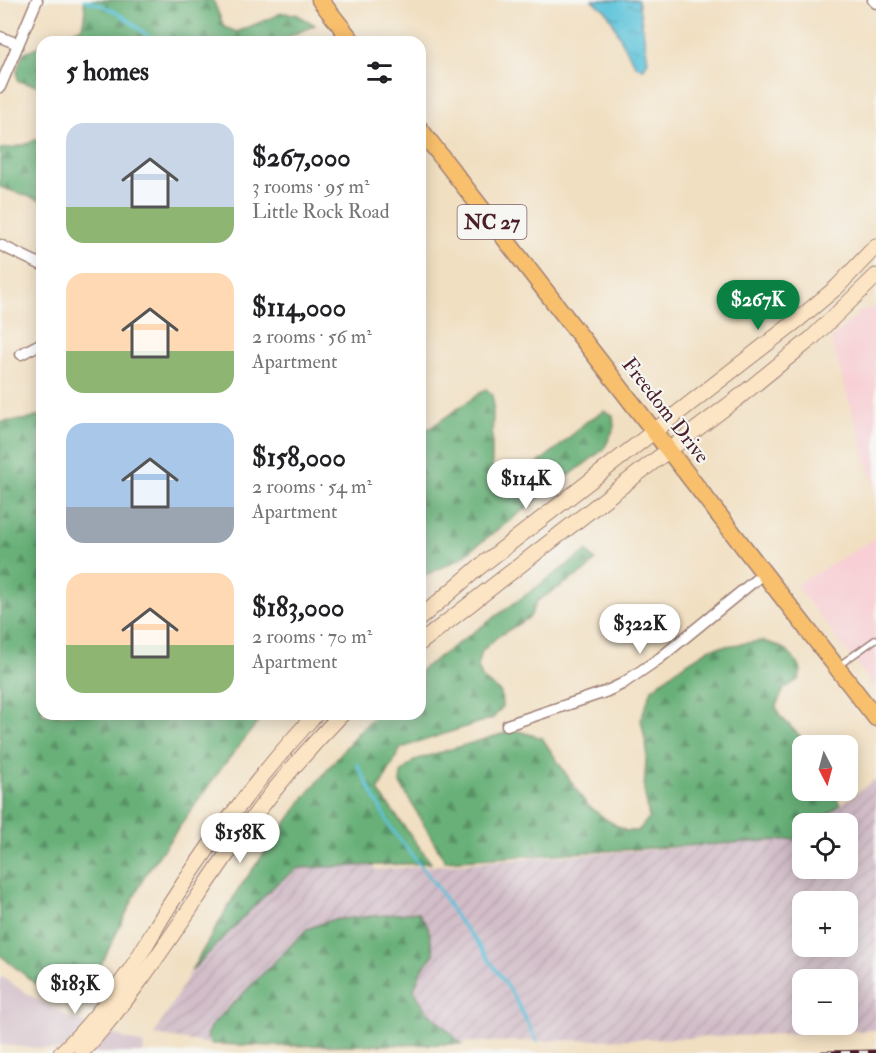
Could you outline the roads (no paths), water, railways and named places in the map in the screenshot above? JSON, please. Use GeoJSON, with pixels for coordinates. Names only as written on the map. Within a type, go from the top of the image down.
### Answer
{"type":"FeatureCollection","features":[{"type":"Feature","properties":{"kind":"main road"},"geometry":{"type":"LineString","coordinates":[[320,0],[348,36]]}},
{"type":"Feature","properties":{"kind":"main road","name":"Freedom Drive"},"geometry":{"type":"LineString","coordinates":[[426,137],[876,718]]}},
{"type":"Feature","properties":{"kind":"main road"},"geometry":{"type":"LineString","coordinates":[[426,613],[478,568],[800,318],[837,287],[876,246]]}},
{"type":"Feature","properties":{"kind":"main road"},"geometry":{"type":"LineString","coordinates":[[426,638],[738,398],[812,338],[876,276]]}},
{"type":"Feature","properties":{"kind":"main road"},"geometry":{"type":"LineString","coordinates":[[61,1053],[118,998],[131,968],[223,827],[277,757],[311,720]]}},
{"type":"Feature","properties":{"kind":"main road"},"geometry":{"type":"LineString","coordinates":[[81,1053],[118,998],[251,821],[291,770],[337,720]]}},
{"type":"Feature","properties":{"kind":"street"},"geometry":{"type":"LineString","coordinates":[[0,87],[37,0]]}},
{"type":"Feature","properties":{"kind":"street"},"geometry":{"type":"LineString","coordinates":[[0,37],[18,45]]}},
{"type":"Feature","properties":{"kind":"street"},"geometry":{"type":"LineString","coordinates":[[0,245],[36,262]]}},
{"type":"Feature","properties":{"kind":"street"},"geometry":{"type":"LineString","coordinates":[[21,354],[36,346]]}},
{"type":"Feature","properties":{"kind":"street"},"geometry":{"type":"LineString","coordinates":[[507,725],[605,692],[622,684],[660,658],[764,573]]}},
{"type":"Feature","properties":{"kind":"lane"},"geometry":{"type":"LineString","coordinates":[[837,667],[876,639]]}},
{"type":"Feature","properties":{"kind":"water"},"geometry":{"type":"Polygon","coordinates":[[[592,0],[638,0],[648,61],[643,69],[636,66],[606,11],[592,0]]]}},
{"type":"Feature","properties":{"kind":"waterway"},"geometry":{"type":"LineString","coordinates":[[84,0],[113,11],[148,36]]}},
{"type":"Feature","properties":{"kind":"waterway"},"geometry":{"type":"LineString","coordinates":[[357,764],[391,828],[440,891],[458,920],[473,937],[512,993],[537,1041]]}},
{"type":"Feature","properties":{"kind":"railway"},"geometry":{"type":"LineString","coordinates":[[823,1053],[876,1052]]}}]}
